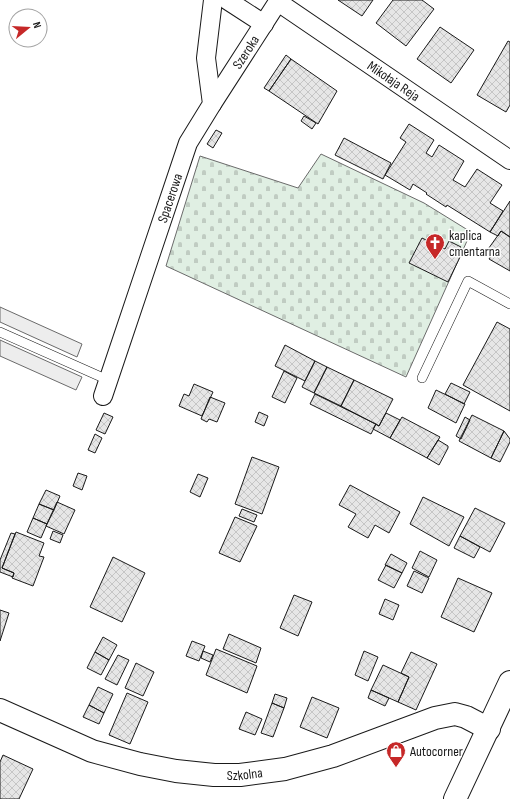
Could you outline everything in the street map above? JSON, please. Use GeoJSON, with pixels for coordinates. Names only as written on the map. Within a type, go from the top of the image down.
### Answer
{"type":"FeatureCollection","features":[{"type":"Feature","properties":{"kind":"street"},"geometry":{"type":"LineString","coordinates":[[212,104],[206,58],[213,0]]}},
{"type":"Feature","properties":{"kind":"street"},"geometry":{"type":"LineString","coordinates":[[227,0],[264,24]]}},
{"type":"Feature","properties":{"kind":"street","name":"Szeroka"},"geometry":{"type":"LineString","coordinates":[[212,104],[279,1]]}},
{"type":"Feature","properties":{"kind":"street","name":"Mikołaja Reja"},"geometry":{"type":"LineString","coordinates":[[279,1],[510,160]]}},
{"type":"Feature","properties":{"kind":"street","name":"Spacerowa"},"geometry":{"type":"LineString","coordinates":[[106,388],[188,143],[212,104]]}},
{"type":"Feature","properties":{"kind":"street"},"geometry":{"type":"LineString","coordinates":[[458,793],[510,682]]}},
{"type":"Feature","properties":{"kind":"street","name":"Szkolna"},"geometry":{"type":"LineString","coordinates":[[0,710],[92,751],[140,764],[176,771],[214,775],[240,775],[285,769],[333,756],[435,718],[455,714],[466,717],[489,728]]}},
{"type":"Feature","properties":{"kind":"lane"},"geometry":{"type":"LineString","coordinates":[[422,378],[468,281],[510,304]]}},
{"type":"Feature","properties":{"kind":"lane"},"geometry":{"type":"LineString","coordinates":[[0,332],[106,388]]}},
{"type":"Feature","properties":{"kind":"green space"},"geometry":{"type":"Polygon","coordinates":[[[321,154],[424,203],[471,232],[406,377],[166,266],[200,156],[298,188],[321,154]]]}},
{"type":"Feature","properties":{"kind":"shaded area"},"geometry":{"type":"Polygon","coordinates":[[[0,307],[82,344],[77,357],[0,322],[0,307]]]}},
{"type":"Feature","properties":{"kind":"shaded area"},"geometry":{"type":"Polygon","coordinates":[[[0,340],[82,377],[76,390],[0,356],[0,340]]]}},
{"type":"Feature","properties":{"kind":"building"},"geometry":{"type":"Polygon","coordinates":[[[338,0],[373,0],[362,16],[338,0]]]}},
{"type":"Feature","properties":{"kind":"building"},"geometry":{"type":"Polygon","coordinates":[[[393,0],[422,0],[434,9],[406,46],[376,23],[393,0]]]}},
{"type":"Feature","properties":{"kind":"building"},"geometry":{"type":"Polygon","coordinates":[[[440,27],[474,50],[451,83],[417,59],[440,27]]]}},
{"type":"Feature","properties":{"kind":"building"},"geometry":{"type":"Polygon","coordinates":[[[508,41],[510,42],[510,105],[506,112],[477,95],[508,41]]]}},
{"type":"Feature","properties":{"kind":"building"},"geometry":{"type":"Polygon","coordinates":[[[286,55],[291,59],[269,91],[264,88],[286,55]]]}},
{"type":"Feature","properties":{"kind":"building"},"geometry":{"type":"Polygon","coordinates":[[[291,59],[337,91],[318,124],[269,91],[291,59]]]}},
{"type":"Feature","properties":{"kind":"building"},"geometry":{"type":"Polygon","coordinates":[[[304,116],[316,123],[312,129],[301,121],[304,116]]]}},
{"type":"Feature","properties":{"kind":"building"},"geometry":{"type":"Polygon","coordinates":[[[409,124],[434,140],[426,153],[432,157],[439,145],[464,161],[453,180],[465,187],[477,169],[502,185],[490,203],[503,211],[490,232],[447,205],[446,207],[413,184],[410,190],[385,175],[406,142],[400,138],[409,124]]]}},
{"type":"Feature","properties":{"kind":"building"},"geometry":{"type":"Polygon","coordinates":[[[216,130],[222,133],[213,148],[207,144],[216,130]]]}},
{"type":"Feature","properties":{"kind":"building"},"geometry":{"type":"Polygon","coordinates":[[[344,138],[391,163],[383,179],[335,155],[344,138]]]}},
{"type":"Feature","properties":{"kind":"building"},"geometry":{"type":"Polygon","coordinates":[[[510,201],[510,237],[501,231],[498,236],[490,232],[510,201]]]}},
{"type":"Feature","properties":{"kind":"building"},"geometry":{"type":"Polygon","coordinates":[[[501,231],[510,237],[510,271],[489,259],[491,256],[486,252],[501,231]]]}},
{"type":"Feature","properties":{"kind":"building","name":"kaplica cmentarna"},"geometry":{"type":"Polygon","coordinates":[[[422,238],[445,249],[449,241],[461,247],[457,255],[460,257],[448,282],[409,263],[422,238]]]}},
{"type":"Feature","properties":{"kind":"building"},"geometry":{"type":"Polygon","coordinates":[[[497,322],[510,329],[510,411],[463,385],[497,322]]]}},
{"type":"Feature","properties":{"kind":"building"},"geometry":{"type":"Polygon","coordinates":[[[285,345],[315,361],[305,381],[275,366],[285,345]]]}},
{"type":"Feature","properties":{"kind":"building"},"geometry":{"type":"Polygon","coordinates":[[[315,361],[327,367],[314,393],[302,387],[315,361]]]}},
{"type":"Feature","properties":{"kind":"building"},"geometry":{"type":"Polygon","coordinates":[[[327,367],[354,380],[341,406],[314,393],[327,367]]]}},
{"type":"Feature","properties":{"kind":"building"},"geometry":{"type":"Polygon","coordinates":[[[284,371],[297,378],[285,403],[272,397],[284,371]]]}},
{"type":"Feature","properties":{"kind":"building"},"geometry":{"type":"Polygon","coordinates":[[[354,380],[393,399],[379,426],[341,406],[354,380]]]}},
{"type":"Feature","properties":{"kind":"building"},"geometry":{"type":"Polygon","coordinates":[[[451,383],[470,392],[464,404],[445,394],[451,383]]]}},
{"type":"Feature","properties":{"kind":"building"},"geometry":{"type":"Polygon","coordinates":[[[194,384],[213,392],[202,416],[179,406],[184,394],[189,396],[194,384]]]}},
{"type":"Feature","properties":{"kind":"building"},"geometry":{"type":"Polygon","coordinates":[[[436,390],[465,404],[456,423],[428,408],[436,390]]]}},
{"type":"Feature","properties":{"kind":"building"},"geometry":{"type":"Polygon","coordinates":[[[315,394],[376,424],[371,434],[310,404],[315,394]]]}},
{"type":"Feature","properties":{"kind":"building"},"geometry":{"type":"Polygon","coordinates":[[[210,397],[225,403],[217,422],[209,419],[207,422],[201,419],[210,397]]]}},
{"type":"Feature","properties":{"kind":"building"},"geometry":{"type":"Polygon","coordinates":[[[259,412],[268,416],[264,426],[255,422],[259,412]]]}},
{"type":"Feature","properties":{"kind":"building"},"geometry":{"type":"Polygon","coordinates":[[[104,413],[113,417],[105,434],[96,430],[104,413]]]}},
{"type":"Feature","properties":{"kind":"building"},"geometry":{"type":"Polygon","coordinates":[[[386,413],[400,420],[390,438],[373,429],[376,424],[379,426],[386,413]]]}},
{"type":"Feature","properties":{"kind":"building"},"geometry":{"type":"Polygon","coordinates":[[[472,415],[504,431],[491,458],[459,441],[472,415]]]}},
{"type":"Feature","properties":{"kind":"building"},"geometry":{"type":"Polygon","coordinates":[[[402,417],[440,437],[427,458],[390,438],[402,417]]]}},
{"type":"Feature","properties":{"kind":"building"},"geometry":{"type":"Polygon","coordinates":[[[465,417],[470,420],[461,439],[456,436],[465,417]]]}},
{"type":"Feature","properties":{"kind":"building"},"geometry":{"type":"Polygon","coordinates":[[[504,431],[510,439],[510,442],[500,462],[491,458],[504,431]]]}},
{"type":"Feature","properties":{"kind":"building"},"geometry":{"type":"Polygon","coordinates":[[[95,434],[102,438],[95,453],[88,450],[95,434]]]}},
{"type":"Feature","properties":{"kind":"building"},"geometry":{"type":"Polygon","coordinates":[[[438,440],[448,446],[439,465],[427,458],[438,440]]]}},
{"type":"Feature","properties":{"kind":"building"},"geometry":{"type":"Polygon","coordinates":[[[252,457],[279,467],[262,514],[235,504],[252,457]]]}},
{"type":"Feature","properties":{"kind":"building"},"geometry":{"type":"Polygon","coordinates":[[[78,473],[87,476],[82,490],[73,486],[78,473]]]}},
{"type":"Feature","properties":{"kind":"building"},"geometry":{"type":"Polygon","coordinates":[[[198,474],[208,478],[200,497],[190,492],[198,474]]]}},
{"type":"Feature","properties":{"kind":"building"},"geometry":{"type":"Polygon","coordinates":[[[350,485],[400,512],[389,533],[375,525],[368,538],[348,527],[356,514],[339,505],[350,485]]]}},
{"type":"Feature","properties":{"kind":"building"},"geometry":{"type":"Polygon","coordinates":[[[46,490],[60,496],[54,510],[39,504],[46,490]]]}},
{"type":"Feature","properties":{"kind":"building"},"geometry":{"type":"Polygon","coordinates":[[[423,497],[464,517],[449,546],[410,524],[423,497]]]}},
{"type":"Feature","properties":{"kind":"building"},"geometry":{"type":"Polygon","coordinates":[[[57,502],[75,510],[64,534],[46,526],[57,502]]]}},
{"type":"Feature","properties":{"kind":"building"},"geometry":{"type":"Polygon","coordinates":[[[39,504],[54,510],[47,524],[33,518],[39,504]]]}},
{"type":"Feature","properties":{"kind":"building"},"geometry":{"type":"Polygon","coordinates":[[[475,508],[505,523],[490,552],[460,536],[475,508]]]}},
{"type":"Feature","properties":{"kind":"building"},"geometry":{"type":"Polygon","coordinates":[[[242,509],[257,515],[254,522],[239,516],[242,509]]]}},
{"type":"Feature","properties":{"kind":"building"},"geometry":{"type":"Polygon","coordinates":[[[235,517],[257,526],[240,562],[219,553],[235,517]]]}},
{"type":"Feature","properties":{"kind":"building"},"geometry":{"type":"Polygon","coordinates":[[[33,518],[47,524],[41,538],[27,532],[33,518]]]}},
{"type":"Feature","properties":{"kind":"building"},"geometry":{"type":"Polygon","coordinates":[[[53,531],[63,535],[60,543],[50,539],[53,531]]]}},
{"type":"Feature","properties":{"kind":"building"},"geometry":{"type":"Polygon","coordinates":[[[16,532],[44,543],[39,556],[44,557],[33,586],[12,578],[14,573],[2,568],[16,532]]]}},
{"type":"Feature","properties":{"kind":"building"},"geometry":{"type":"Polygon","coordinates":[[[11,533],[15,534],[2,568],[14,573],[13,577],[0,572],[0,560],[11,533]]]}},
{"type":"Feature","properties":{"kind":"building"},"geometry":{"type":"Polygon","coordinates":[[[460,536],[480,547],[474,558],[454,548],[460,536]]]}},
{"type":"Feature","properties":{"kind":"building"},"geometry":{"type":"Polygon","coordinates":[[[420,551],[437,560],[429,577],[412,568],[420,551]]]}},
{"type":"Feature","properties":{"kind":"building"},"geometry":{"type":"Polygon","coordinates":[[[391,554],[407,563],[402,573],[385,565],[391,554]]]}},
{"type":"Feature","properties":{"kind":"building"},"geometry":{"type":"Polygon","coordinates":[[[113,557],[145,573],[122,622],[90,607],[113,557]]]}},
{"type":"Feature","properties":{"kind":"building"},"geometry":{"type":"Polygon","coordinates":[[[386,565],[402,573],[394,588],[378,580],[386,565]]]}},
{"type":"Feature","properties":{"kind":"building"},"geometry":{"type":"Polygon","coordinates":[[[414,571],[429,578],[422,593],[407,586],[414,571]]]}},
{"type":"Feature","properties":{"kind":"building"},"geometry":{"type":"Polygon","coordinates":[[[458,578],[492,593],[474,632],[441,617],[458,578]]]}},
{"type":"Feature","properties":{"kind":"building"},"geometry":{"type":"Polygon","coordinates":[[[294,595],[312,602],[298,636],[280,628],[294,595]]]}},
{"type":"Feature","properties":{"kind":"building"},"geometry":{"type":"Polygon","coordinates":[[[385,599],[399,605],[393,620],[379,614],[385,599]]]}},
{"type":"Feature","properties":{"kind":"building"},"geometry":{"type":"Polygon","coordinates":[[[0,610],[9,613],[0,641],[0,610]]]}},
{"type":"Feature","properties":{"kind":"building"},"geometry":{"type":"Polygon","coordinates":[[[229,634],[261,648],[256,663],[223,649],[229,634]]]}},
{"type":"Feature","properties":{"kind":"building"},"geometry":{"type":"Polygon","coordinates":[[[103,637],[117,645],[109,660],[95,652],[103,637]]]}},
{"type":"Feature","properties":{"kind":"building"},"geometry":{"type":"Polygon","coordinates":[[[192,641],[205,646],[199,661],[186,656],[192,641]]]}},
{"type":"Feature","properties":{"kind":"building"},"geometry":{"type":"Polygon","coordinates":[[[216,649],[257,666],[247,693],[206,675],[216,649]]]}},
{"type":"Feature","properties":{"kind":"building"},"geometry":{"type":"Polygon","coordinates":[[[203,651],[213,655],[210,662],[201,658],[203,651]]]}},
{"type":"Feature","properties":{"kind":"building"},"geometry":{"type":"Polygon","coordinates":[[[364,651],[378,657],[368,681],[355,675],[364,651]]]}},
{"type":"Feature","properties":{"kind":"building"},"geometry":{"type":"Polygon","coordinates":[[[95,652],[109,660],[101,675],[87,668],[95,652]]]}},
{"type":"Feature","properties":{"kind":"building"},"geometry":{"type":"Polygon","coordinates":[[[411,652],[437,664],[416,710],[398,702],[409,677],[401,673],[411,652]]]}},
{"type":"Feature","properties":{"kind":"building"},"geometry":{"type":"Polygon","coordinates":[[[118,655],[129,660],[117,685],[105,679],[118,655]]]}},
{"type":"Feature","properties":{"kind":"building"},"geometry":{"type":"Polygon","coordinates":[[[136,663],[154,672],[143,696],[125,688],[136,663]]]}},
{"type":"Feature","properties":{"kind":"building"},"geometry":{"type":"Polygon","coordinates":[[[383,665],[409,677],[398,702],[371,690],[383,665]]]}},
{"type":"Feature","properties":{"kind":"building"},"geometry":{"type":"Polygon","coordinates":[[[98,687],[113,694],[104,713],[89,705],[98,687]]]}},
{"type":"Feature","properties":{"kind":"building"},"geometry":{"type":"Polygon","coordinates":[[[371,690],[389,698],[385,706],[368,698],[371,690]]]}},
{"type":"Feature","properties":{"kind":"building"},"geometry":{"type":"Polygon","coordinates":[[[127,693],[148,702],[130,744],[109,735],[127,693]]]}},
{"type":"Feature","properties":{"kind":"building"},"geometry":{"type":"Polygon","coordinates":[[[275,694],[287,698],[284,708],[272,703],[275,694]]]}},
{"type":"Feature","properties":{"kind":"building"},"geometry":{"type":"Polygon","coordinates":[[[312,697],[339,708],[327,738],[300,727],[312,697]]]}},
{"type":"Feature","properties":{"kind":"building"},"geometry":{"type":"Polygon","coordinates":[[[272,703],[284,708],[273,737],[261,733],[272,703]]]}},
{"type":"Feature","properties":{"kind":"building"},"geometry":{"type":"Polygon","coordinates":[[[89,705],[104,713],[99,724],[83,717],[89,705]]]}},
{"type":"Feature","properties":{"kind":"building"},"geometry":{"type":"Polygon","coordinates":[[[246,712],[262,719],[255,735],[239,729],[246,712]]]}},
{"type":"Feature","properties":{"kind":"building"},"geometry":{"type":"Polygon","coordinates":[[[3,755],[33,769],[19,799],[0,799],[0,762],[3,755]]]}},
{"type":"Feature","properties":{"kind":"place","name":"kaplica cmentarna"},"geometry":{"type":"Point","coordinates":[435,260]}},
{"type":"Feature","properties":{"kind":"place","name":"Autocorner"},"geometry":{"type":"Point","coordinates":[396,768]}}]}
